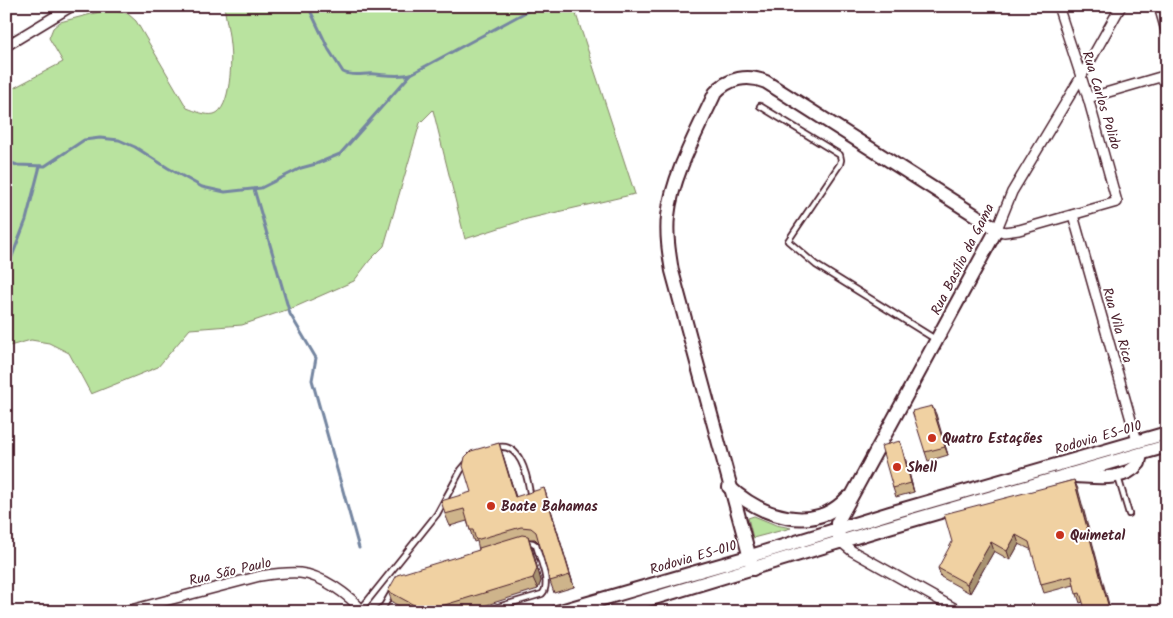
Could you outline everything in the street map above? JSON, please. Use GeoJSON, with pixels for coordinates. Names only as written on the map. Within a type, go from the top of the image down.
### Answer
{"type":"FeatureCollection","features":[{"type":"Feature","properties":{"kind":"main road"},"geometry":{"type":"LineString","coordinates":[[751,563],[672,271],[667,233],[670,201],[676,182],[715,93],[720,87],[733,80],[742,78],[759,79],[766,82],[997,229]]}},
{"type":"Feature","properties":{"kind":"main road","name":"Rua Basílio da Gama"},"geometry":{"type":"LineString","coordinates":[[837,529],[837,523],[997,229]]}},
{"type":"Feature","properties":{"kind":"main road","name":"Rodovia ES-010"},"geometry":{"type":"LineString","coordinates":[[557,612],[841,542],[1065,475],[1139,448],[1167,433]]}},
{"type":"Feature","properties":{"kind":"main road","name":"Rodovia ES-010"},"geometry":{"type":"LineString","coordinates":[[608,612],[751,563],[837,529],[1139,448],[1167,446]]}},
{"type":"Feature","properties":{"kind":"main road"},"geometry":{"type":"LineString","coordinates":[[1065,475],[1118,476],[1137,466],[1141,459],[1139,448]]}},
{"type":"Feature","properties":{"kind":"main road"},"geometry":{"type":"LineString","coordinates":[[729,487],[752,505],[771,514],[793,518],[805,518],[831,511],[854,492]]}},
{"type":"Feature","properties":{"kind":"main road"},"geometry":{"type":"LineString","coordinates":[[837,529],[841,542]]}},
{"type":"Feature","properties":{"kind":"street"},"geometry":{"type":"LineString","coordinates":[[6,46],[72,6]]}},
{"type":"Feature","properties":{"kind":"street","name":"Rua Carlos Polido"},"geometry":{"type":"LineString","coordinates":[[1058,6],[1088,98],[1117,202],[1073,215]]}},
{"type":"Feature","properties":{"kind":"street","name":"Rua Basílio da Gama"},"geometry":{"type":"LineString","coordinates":[[997,229],[1012,192],[1121,6]]}},
{"type":"Feature","properties":{"kind":"street"},"geometry":{"type":"LineString","coordinates":[[1159,6],[1166,28]]}},
{"type":"Feature","properties":{"kind":"street"},"geometry":{"type":"LineString","coordinates":[[1088,98],[1167,74]]}},
{"type":"Feature","properties":{"kind":"street"},"geometry":{"type":"LineString","coordinates":[[997,229],[1004,232],[1019,230],[1073,215]]}},
{"type":"Feature","properties":{"kind":"street","name":"Rua Vila Rica"},"geometry":{"type":"LineString","coordinates":[[1073,215],[1139,448]]}},
{"type":"Feature","properties":{"kind":"street"},"geometry":{"type":"LineString","coordinates":[[841,542],[852,551],[961,612]]}},
{"type":"Feature","properties":{"kind":"street","name":"Rua São Paulo"},"geometry":{"type":"LineString","coordinates":[[123,612],[260,576],[283,573],[301,573],[317,578],[344,592],[362,611]]}},
{"type":"Feature","properties":{"kind":"lane"},"geometry":{"type":"LineString","coordinates":[[760,106],[840,156],[841,160],[788,241],[816,264],[936,340]]}},
{"type":"Feature","properties":{"kind":"lane"},"geometry":{"type":"LineString","coordinates":[[491,449],[500,446],[509,448],[519,457],[526,472],[530,493]]}},
{"type":"Feature","properties":{"kind":"lane"},"geometry":{"type":"LineString","coordinates":[[362,611],[425,531],[437,514],[461,470],[474,458]]}},
{"type":"Feature","properties":{"kind":"lane"},"geometry":{"type":"LineString","coordinates":[[1118,476],[1129,514]]}},
{"type":"Feature","properties":{"kind":"lane"},"geometry":{"type":"LineString","coordinates":[[481,612],[542,594],[545,591],[547,583],[536,545],[530,542],[517,545]]}},
{"type":"Feature","properties":{"kind":"lane"},"geometry":{"type":"LineString","coordinates":[[376,612],[384,606],[396,586]]}},
{"type":"Feature","properties":{"kind":"green space"},"geometry":{"type":"Polygon","coordinates":[[[224,6],[575,6],[574,8],[635,194],[527,219],[465,239],[433,110],[420,123],[384,246],[370,260],[354,281],[295,307],[242,325],[190,329],[158,367],[91,394],[69,353],[49,343],[31,340],[6,347],[6,92],[63,62],[49,38],[53,28],[60,22],[107,10],[127,13],[136,21],[187,108],[204,114],[214,114],[224,104],[229,83],[231,52],[224,6]]]}},
{"type":"Feature","properties":{"kind":"green space"},"geometry":{"type":"Polygon","coordinates":[[[754,516],[776,525],[791,528],[753,538],[748,518],[754,516]]]}},
{"type":"Feature","properties":{"kind":"building"},"geometry":{"type":"Polygon","coordinates":[[[932,406],[945,447],[925,452],[912,411],[932,406]]]}},
{"type":"Feature","properties":{"kind":"building","name":"Shell"},"geometry":{"type":"Polygon","coordinates":[[[900,441],[911,483],[893,488],[881,446],[900,441]]]}},
{"type":"Feature","properties":{"kind":"building"},"geometry":{"type":"Polygon","coordinates":[[[499,443],[515,497],[544,488],[570,575],[550,581],[536,532],[531,528],[521,527],[476,540],[473,530],[470,530],[464,509],[445,514],[441,501],[471,492],[463,466],[465,457],[471,451],[499,443]]]}},
{"type":"Feature","properties":{"kind":"building"},"geometry":{"type":"Polygon","coordinates":[[[1074,480],[1110,612],[1086,612],[1080,593],[1076,594],[1072,576],[1041,584],[1029,542],[1016,535],[1007,551],[991,542],[967,584],[938,568],[952,542],[944,514],[1074,480]]]}},
{"type":"Feature","properties":{"kind":"building"},"geometry":{"type":"Polygon","coordinates":[[[522,535],[528,536],[537,569],[533,578],[425,611],[388,591],[397,575],[522,535]]]}},
{"type":"Feature","properties":{"kind":"waterway"},"geometry":{"type":"LineString","coordinates":[[308,6],[329,50],[343,72],[355,75],[398,76],[411,74]]}},
{"type":"Feature","properties":{"kind":"waterway"},"geometry":{"type":"LineString","coordinates":[[6,161],[17,165],[45,166],[84,140],[100,138],[119,140],[135,147],[202,187],[225,192],[261,188],[301,168],[340,154],[411,74],[537,6]]}},
{"type":"Feature","properties":{"kind":"waterway"},"geometry":{"type":"LineString","coordinates":[[6,272],[26,220],[40,166]]}},
{"type":"Feature","properties":{"kind":"waterway"},"geometry":{"type":"LineString","coordinates":[[254,189],[290,314],[316,358],[312,380],[359,548]]}},
{"type":"Feature","properties":{"kind":"place","name":"Quatro Estações"},"geometry":{"type":"Point","coordinates":[932,438]}},
{"type":"Feature","properties":{"kind":"place","name":"Shell"},"geometry":{"type":"Point","coordinates":[897,467]}},
{"type":"Feature","properties":{"kind":"place","name":"Boate Bahamas"},"geometry":{"type":"Point","coordinates":[491,506]}},
{"type":"Feature","properties":{"kind":"place","name":"Quimetal"},"geometry":{"type":"Point","coordinates":[1060,535]}}]}
